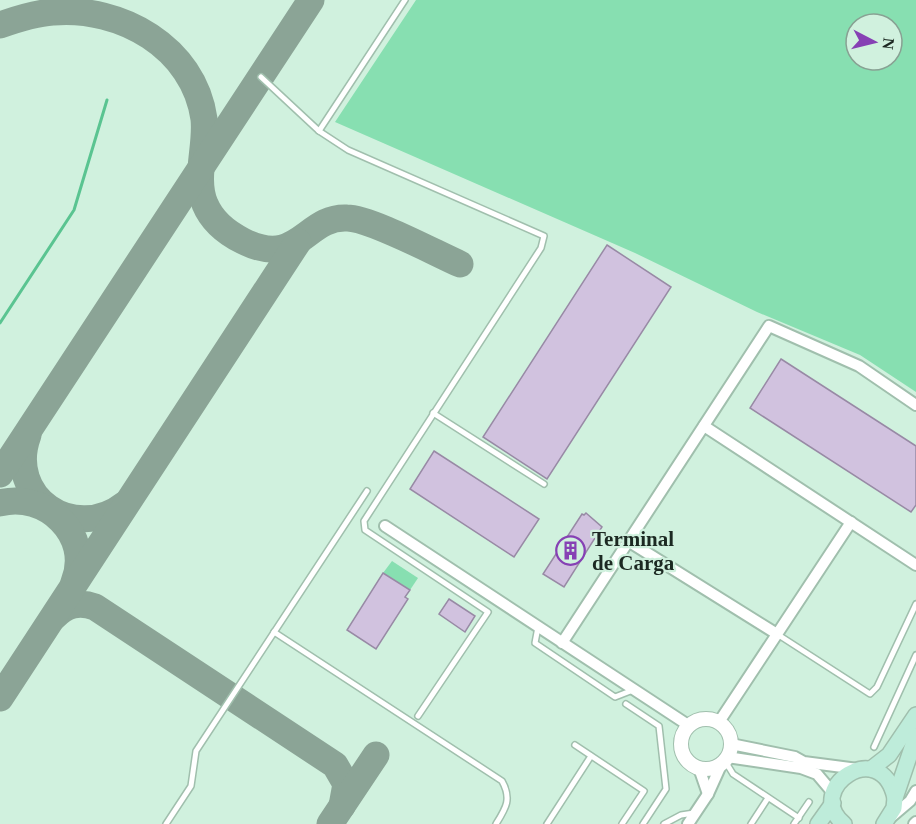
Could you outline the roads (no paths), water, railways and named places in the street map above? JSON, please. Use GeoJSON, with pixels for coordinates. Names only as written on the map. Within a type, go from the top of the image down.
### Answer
{"type":"FeatureCollection","features":[{"type":"Feature","properties":{"kind":"main road"},"geometry":{"type":"LineString","coordinates":[[818,824],[842,778],[865,769],[889,754],[916,716]]}},
{"type":"Feature","properties":{"kind":"main road"},"geometry":{"type":"LineString","coordinates":[[887,821],[916,736]]}},
{"type":"Feature","properties":{"kind":"main road"},"geometry":{"type":"LineString","coordinates":[[865,769],[888,779],[895,798]]}},
{"type":"Feature","properties":{"kind":"main road"},"geometry":{"type":"LineString","coordinates":[[833,798],[835,812],[844,824]]}},
{"type":"Feature","properties":{"kind":"street"},"geometry":{"type":"LineString","coordinates":[[562,643],[770,326],[859,366],[916,405]]}},
{"type":"Feature","properties":{"kind":"street"},"geometry":{"type":"LineString","coordinates":[[704,426],[916,564]]}},
{"type":"Feature","properties":{"kind":"street"},"geometry":{"type":"LineString","coordinates":[[719,722],[851,522]]}},
{"type":"Feature","properties":{"kind":"street"},"geometry":{"type":"LineString","coordinates":[[385,526],[688,726]]}},
{"type":"Feature","properties":{"kind":"street"},"geometry":{"type":"LineString","coordinates":[[628,542],[777,634]]}},
{"type":"Feature","properties":{"kind":"street"},"geometry":{"type":"LineString","coordinates":[[688,824],[708,794],[726,756],[726,728],[719,722],[703,718],[688,726],[683,733],[681,750],[685,758],[699,768],[708,794]]}},
{"type":"Feature","properties":{"kind":"street"},"geometry":{"type":"LineString","coordinates":[[726,756],[801,768],[817,774],[833,798]]}},
{"type":"Feature","properties":{"kind":"street"},"geometry":{"type":"LineString","coordinates":[[699,768],[715,768],[726,756],[795,757],[804,762],[865,769]]}},
{"type":"Feature","properties":{"kind":"street"},"geometry":{"type":"LineString","coordinates":[[887,821],[910,801],[916,791]]}},
{"type":"Feature","properties":{"kind":"lane"},"geometry":{"type":"LineString","coordinates":[[319,131],[405,0]]}},
{"type":"Feature","properties":{"kind":"lane"},"geometry":{"type":"LineString","coordinates":[[261,77],[319,131],[348,150],[544,236],[541,248],[364,520],[365,530],[488,612],[418,716]]}},
{"type":"Feature","properties":{"kind":"lane"},"geometry":{"type":"LineString","coordinates":[[434,413],[544,484]]}},
{"type":"Feature","properties":{"kind":"lane"},"geometry":{"type":"LineString","coordinates":[[166,824],[191,786],[196,751],[367,491]]}},
{"type":"Feature","properties":{"kind":"lane"},"geometry":{"type":"LineString","coordinates":[[363,497],[374,504]]}},
{"type":"Feature","properties":{"kind":"lane"},"geometry":{"type":"LineString","coordinates":[[777,634],[870,694],[877,687],[916,604]]}},
{"type":"Feature","properties":{"kind":"lane"},"geometry":{"type":"LineString","coordinates":[[538,627],[535,644],[615,697],[633,690]]}},
{"type":"Feature","properties":{"kind":"lane"},"geometry":{"type":"LineString","coordinates":[[274,632],[502,781],[508,791],[507,806],[496,824]]}},
{"type":"Feature","properties":{"kind":"lane"},"geometry":{"type":"LineString","coordinates":[[874,747],[916,654]]}},
{"type":"Feature","properties":{"kind":"lane"},"geometry":{"type":"LineString","coordinates":[[626,704],[659,726],[666,789],[643,824]]}},
{"type":"Feature","properties":{"kind":"lane"},"geometry":{"type":"LineString","coordinates":[[574,745],[644,791],[622,824]]}},
{"type":"Feature","properties":{"kind":"lane"},"geometry":{"type":"LineString","coordinates":[[547,824],[591,756]]}},
{"type":"Feature","properties":{"kind":"lane"},"geometry":{"type":"LineString","coordinates":[[726,756],[733,774],[799,818]]}},
{"type":"Feature","properties":{"kind":"lane"},"geometry":{"type":"LineString","coordinates":[[751,824],[768,798]]}},
{"type":"Feature","properties":{"kind":"lane"},"geometry":{"type":"LineString","coordinates":[[794,824],[809,802]]}},
{"type":"Feature","properties":{"kind":"lane"},"geometry":{"type":"LineString","coordinates":[[664,824],[681,815],[695,813]]}},
{"type":"Feature","properties":{"kind":"waterway"},"geometry":{"type":"LineString","coordinates":[[0,323],[74,210],[107,100]]}},
{"type":"Feature","properties":{"kind":"place","name":"Terminal de Carga"},"geometry":{"type":"Point","coordinates":[571,551]}}]}
